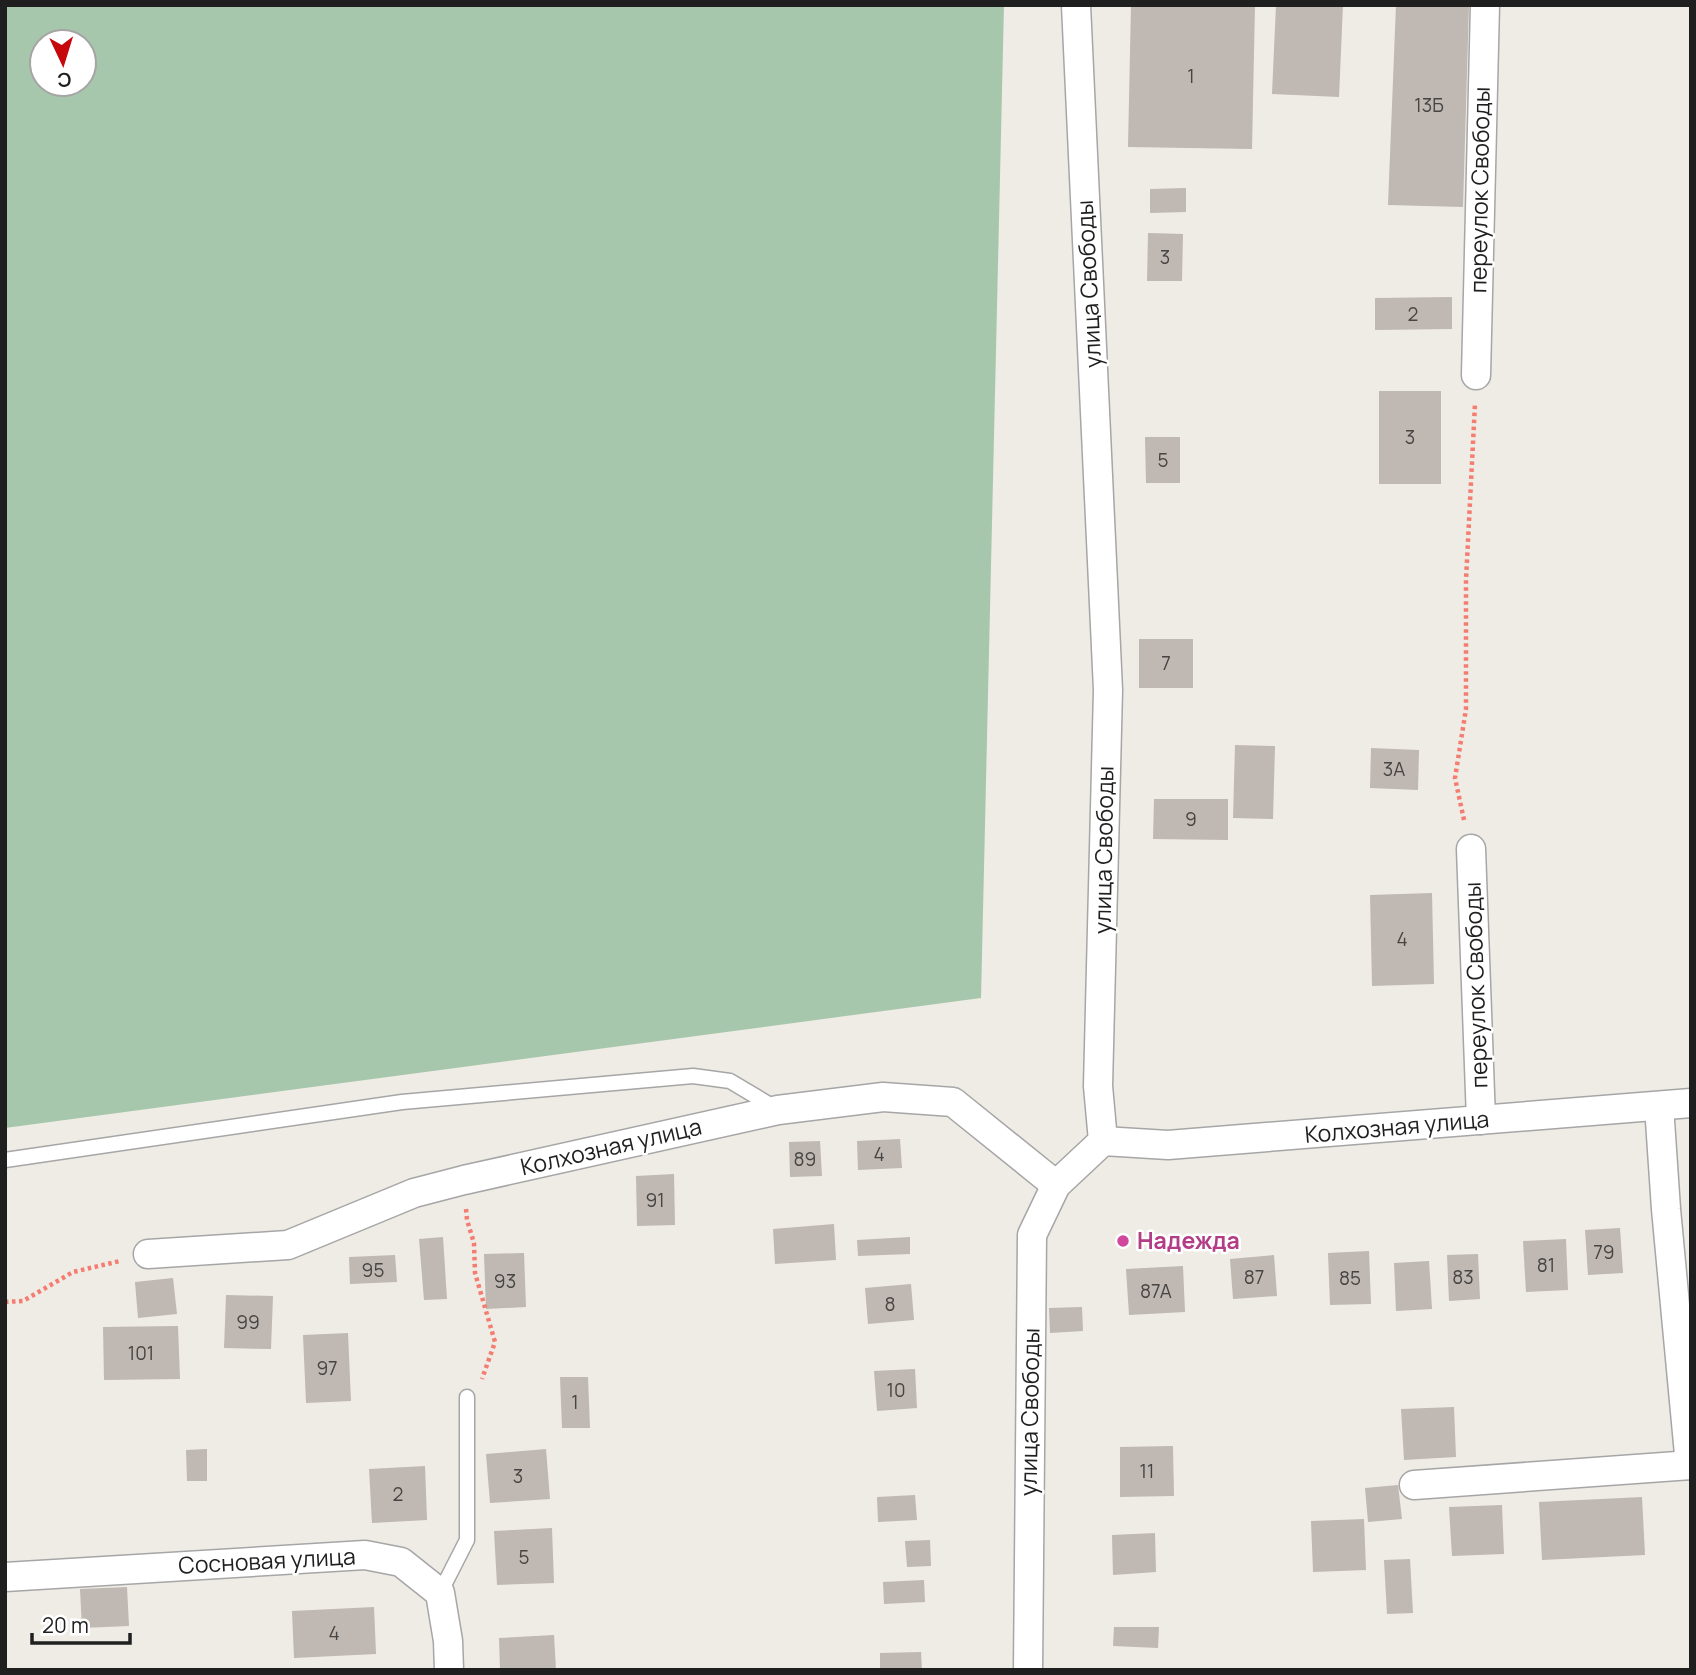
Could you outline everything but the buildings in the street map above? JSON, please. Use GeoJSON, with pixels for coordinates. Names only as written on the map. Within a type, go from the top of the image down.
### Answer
{"type":"FeatureCollection","features":[{"type":"Feature","properties":{"kind":"street","name":"улица Свободы"},"geometry":{"type":"LineString","coordinates":[[1028,1670],[1032,1235],[1056,1185],[1103,1141],[1098,1086],[1108,690],[1076,5]]}},
{"type":"Feature","properties":{"kind":"street","name":"переулок Свободы"},"geometry":{"type":"LineString","coordinates":[[1476,375],[1485,5]]}},
{"type":"Feature","properties":{"kind":"street","name":"переулок Свободы"},"geometry":{"type":"LineString","coordinates":[[1471,849],[1481,1120]]}},
{"type":"Feature","properties":{"kind":"street","name":"Колхозная улица"},"geometry":{"type":"LineString","coordinates":[[148,1254],[288,1245],[414,1193],[464,1180],[778,1110],[883,1097],[953,1102],[1056,1185]]}},
{"type":"Feature","properties":{"kind":"street","name":"Колхозная улица"},"geometry":{"type":"LineString","coordinates":[[1103,1141],[1168,1145],[1691,1104]]}},
{"type":"Feature","properties":{"kind":"street"},"geometry":{"type":"LineString","coordinates":[[1414,1485],[1690,1465],[1659,1106]]}},
{"type":"Feature","properties":{"kind":"street","name":"Сосновая улица"},"geometry":{"type":"LineString","coordinates":[[5,1577],[365,1555],[401,1562],[440,1593]]}},
{"type":"Feature","properties":{"kind":"street"},"geometry":{"type":"LineString","coordinates":[[440,1593],[448,1641],[449,1670]]}},
{"type":"Feature","properties":{"kind":"lane"},"geometry":{"type":"LineString","coordinates":[[5,1160],[402,1102],[693,1076],[730,1081],[778,1110]]}},
{"type":"Feature","properties":{"kind":"lane"},"geometry":{"type":"LineString","coordinates":[[440,1593],[467,1540],[467,1396]]}},
{"type":"Feature","properties":{"kind":"path"},"geometry":{"type":"LineString","coordinates":[[1471,849],[1455,778],[1466,709],[1466,580],[1476,375]]}},
{"type":"Feature","properties":{"kind":"path"},"geometry":{"type":"LineString","coordinates":[[464,1180],[467,1220],[474,1243],[475,1273],[495,1342],[485,1375],[467,1396]]}},
{"type":"Feature","properties":{"kind":"path"},"geometry":{"type":"LineString","coordinates":[[5,1302],[23,1301],[73,1272],[148,1254]]}},
{"type":"Feature","properties":{"kind":"green space"},"geometry":{"type":"Polygon","coordinates":[[[5,5],[1004,5],[981,998],[5,1128],[5,5]]]}},
{"type":"Feature","properties":{"kind":"place","name":"Надежда"},"geometry":{"type":"Point","coordinates":[1123,1241]}}]}
